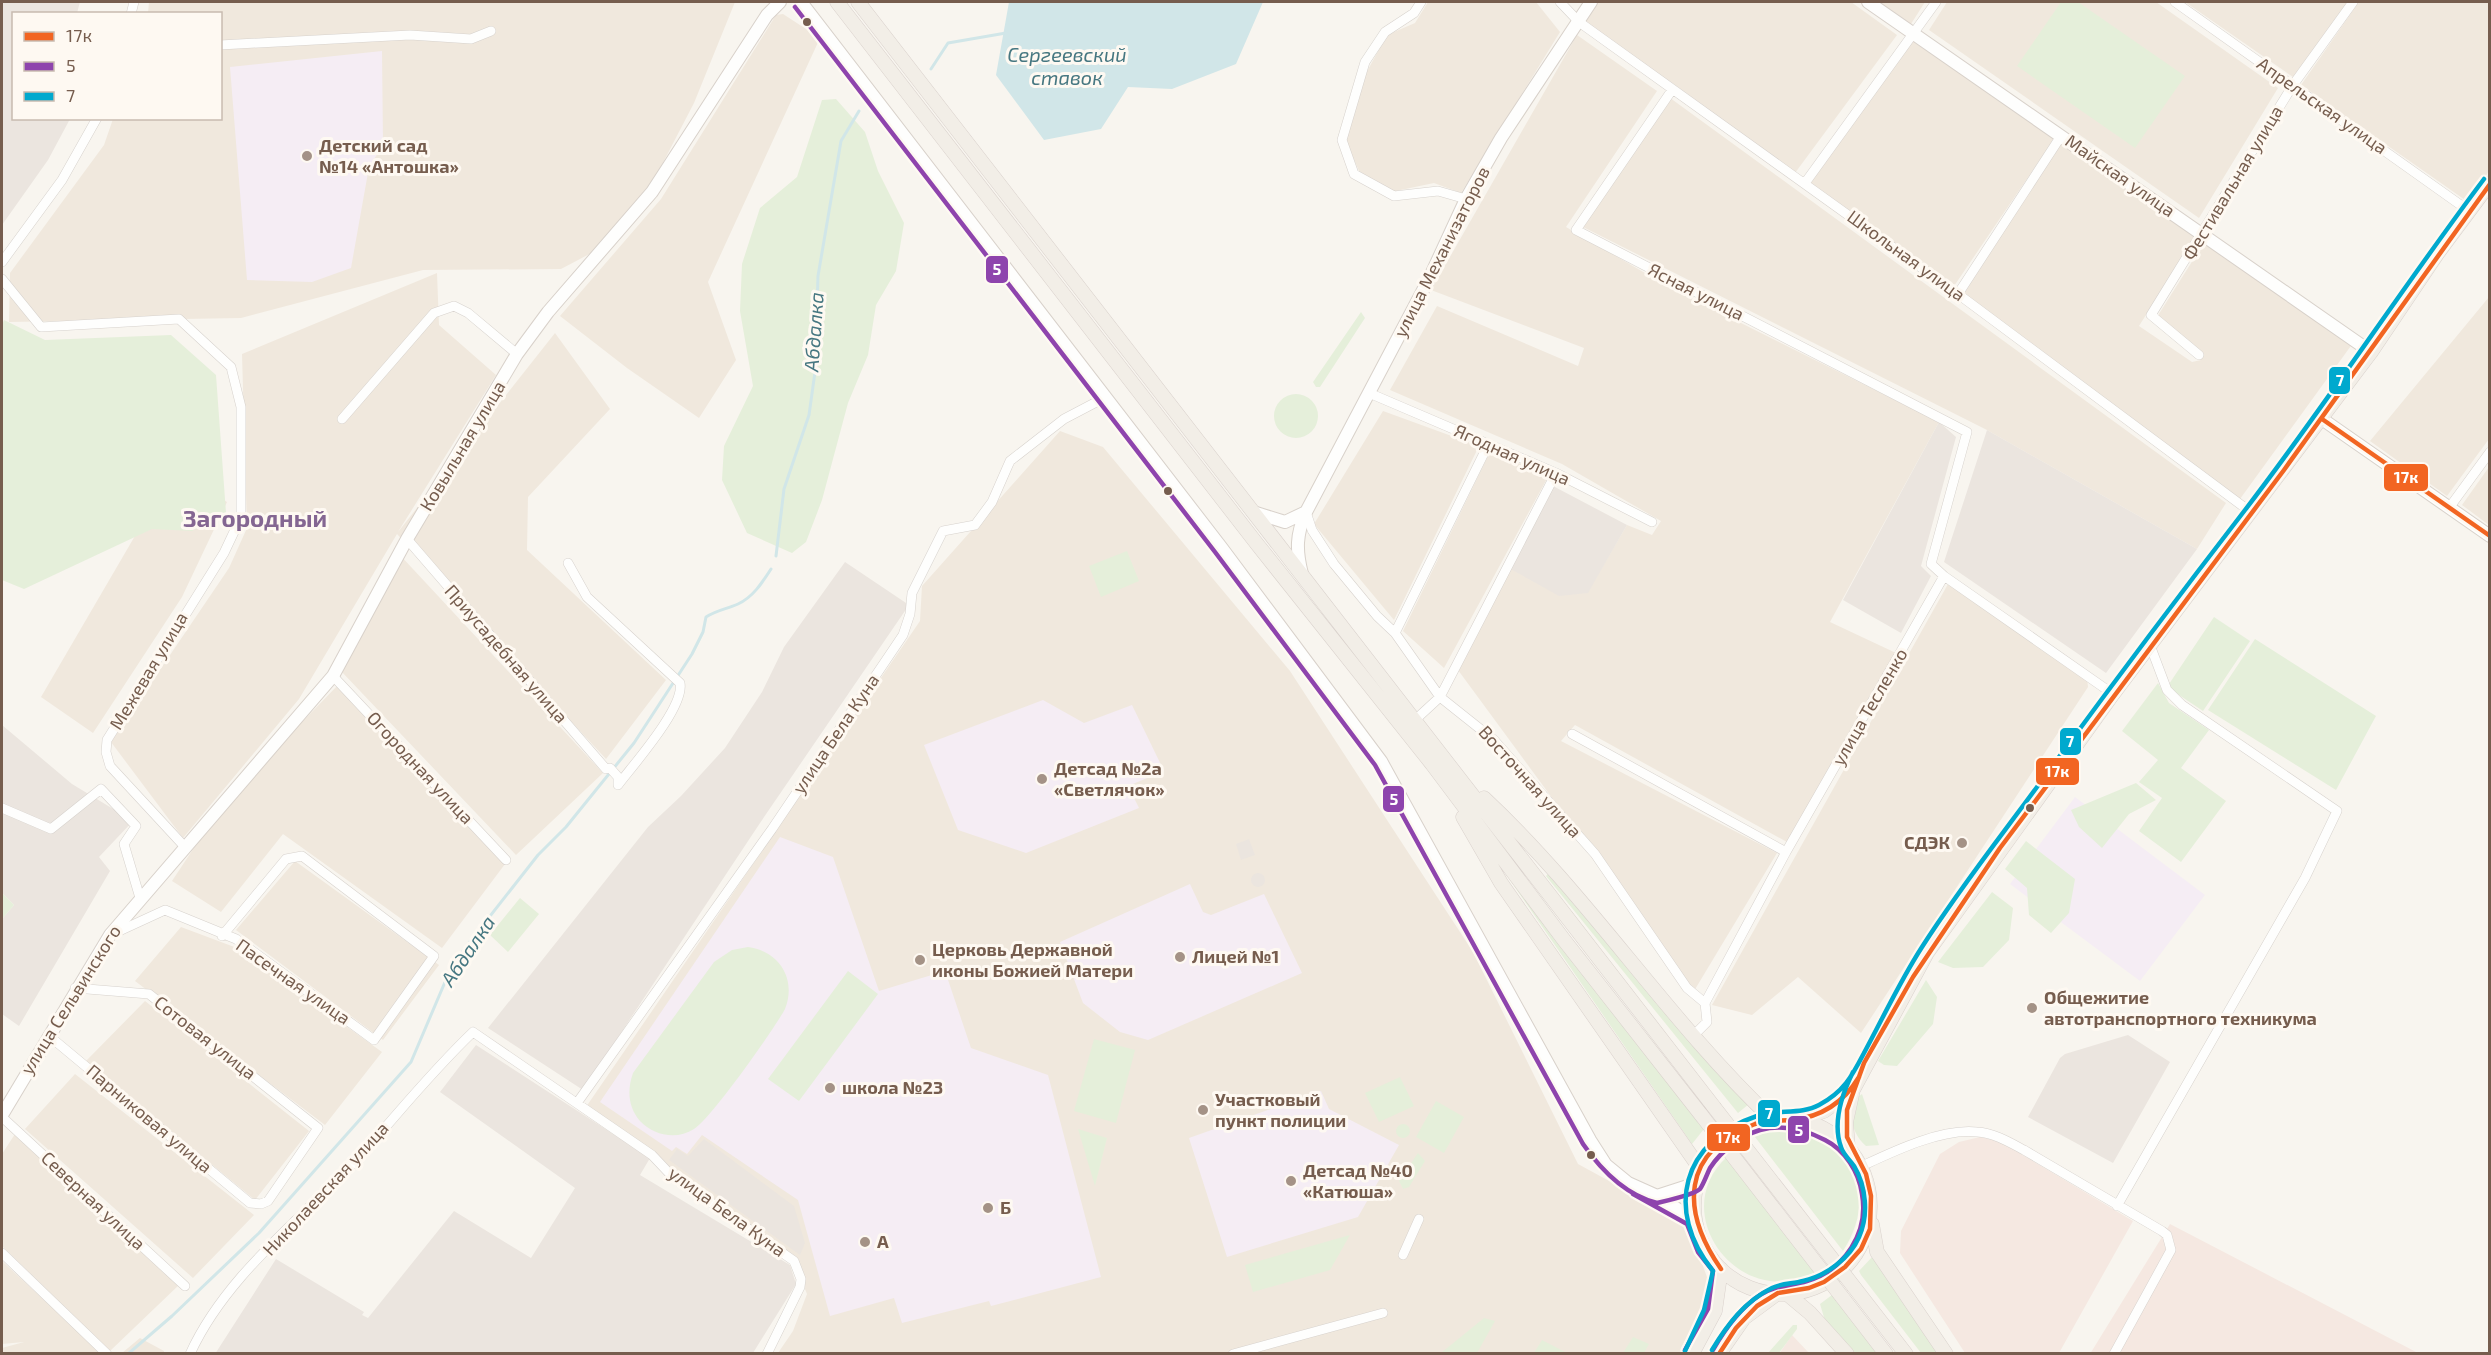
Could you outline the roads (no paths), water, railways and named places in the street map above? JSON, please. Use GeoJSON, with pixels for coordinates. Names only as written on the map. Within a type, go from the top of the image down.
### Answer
{"type":"FeatureCollection","features":[{"type":"Feature","properties":{"kind":"main road"},"geometry":{"type":"LineString","coordinates":[[837,2],[1257,544],[1432,764],[1564,940],[1886,1353]]}},
{"type":"Feature","properties":{"kind":"main road"},"geometry":{"type":"LineString","coordinates":[[858,2],[1906,1353]]}},
{"type":"Feature","properties":{"kind":"main road"},"geometry":{"type":"LineString","coordinates":[[1848,1147],[1846,1122],[1852,1090],[1927,953],[2113,694],[2252,513],[2371,352],[2490,183]]}},
{"type":"Feature","properties":{"kind":"main road"},"geometry":{"type":"LineString","coordinates":[[1432,764],[1501,884],[1701,1170]]}},
{"type":"Feature","properties":{"kind":"main road"},"geometry":{"type":"LineString","coordinates":[[1456,771],[1543,858],[1693,1036],[1773,1120]]}},
{"type":"Feature","properties":{"kind":"main road"},"geometry":{"type":"LineString","coordinates":[[1852,1090],[1824,1111],[1797,1119],[1754,1124],[1728,1137],[1710,1155],[1694,1184],[1693,1219],[1705,1249],[1720,1269],[1737,1281],[1757,1290],[1782,1293],[1813,1287],[1835,1275],[1862,1248],[1872,1220]]}},
{"type":"Feature","properties":{"kind":"main road"},"geometry":{"type":"LineString","coordinates":[[1797,1119],[1822,1128],[1848,1147],[1862,1166],[1871,1191],[1872,1220],[1877,1252],[1946,1353]]}},
{"type":"Feature","properties":{"kind":"main road"},"geometry":{"type":"LineString","coordinates":[[1692,1353],[1714,1311],[1720,1269]]}},
{"type":"Feature","properties":{"kind":"main road"},"geometry":{"type":"LineString","coordinates":[[1719,1353],[1744,1318],[1782,1293]]}},
{"type":"Feature","properties":{"kind":"main road"},"geometry":{"type":"LineString","coordinates":[[1782,1293],[1810,1313],[1847,1353]]}},
{"type":"Feature","properties":{"kind":"street","name":"Ковыльная улица"},"geometry":{"type":"LineString","coordinates":[[143,894],[333,676],[407,540],[517,354],[548,312],[652,192],[767,15],[780,2]]}},
{"type":"Feature","properties":{"kind":"street"},"geometry":{"type":"LineString","coordinates":[[801,2],[1228,556],[1381,761],[1590,1140],[1606,1165],[1628,1182],[1658,1196],[1693,1219]]}},
{"type":"Feature","properties":{"kind":"street"},"geometry":{"type":"LineString","coordinates":[[1421,2],[1414,13],[1385,32],[1369,54],[1341,140],[1354,174],[1394,196],[1438,191],[1466,199]]}},
{"type":"Feature","properties":{"kind":"street","name":"Школьная улица"},"geometry":{"type":"LineString","coordinates":[[1560,2],[1579,22],[1958,294],[2252,513]]}},
{"type":"Feature","properties":{"kind":"street","name":"улица Механизаторов"},"geometry":{"type":"LineString","coordinates":[[1303,578],[1296,545],[1306,512],[1430,277],[1466,199],[1501,138],[1591,2]]}},
{"type":"Feature","properties":{"kind":"street","name":"Майская улица"},"geometry":{"type":"LineString","coordinates":[[1868,2],[2371,352]]}},
{"type":"Feature","properties":{"kind":"street"},"geometry":{"type":"LineString","coordinates":[[1805,183],[1936,2]]}},
{"type":"Feature","properties":{"kind":"street","name":"Апрельская улица"},"geometry":{"type":"LineString","coordinates":[[2175,2],[2469,211]]}},
{"type":"Feature","properties":{"kind":"street","name":"Фестивальная улица"},"geometry":{"type":"LineString","coordinates":[[2199,355],[2151,315],[2293,85],[2353,2]]}},
{"type":"Feature","properties":{"kind":"street"},"geometry":{"type":"LineString","coordinates":[[222,45],[410,35],[471,39],[491,31]]}},
{"type":"Feature","properties":{"kind":"street","name":"Ясная улица"},"geometry":{"type":"LineString","coordinates":[[1672,90],[1576,230],[1968,432],[1931,564],[1944,576]]}},
{"type":"Feature","properties":{"kind":"street"},"geometry":{"type":"LineString","coordinates":[[2,262],[62,180],[96,120]]}},
{"type":"Feature","properties":{"kind":"street"},"geometry":{"type":"LineString","coordinates":[[1958,294],[2061,136]]}},
{"type":"Feature","properties":{"kind":"street","name":"Межевая улица"},"geometry":{"type":"LineString","coordinates":[[2,279],[41,327],[179,319],[231,367],[241,407],[241,517],[224,553],[107,740],[106,752],[110,766],[184,846]]}},
{"type":"Feature","properties":{"kind":"street"},"geometry":{"type":"LineString","coordinates":[[342,419],[434,313],[454,306],[468,313],[517,354]]}},
{"type":"Feature","properties":{"kind":"street","name":"Ягодная улица"},"geometry":{"type":"LineString","coordinates":[[1369,393],[1556,473],[1652,522]]}},
{"type":"Feature","properties":{"kind":"street","name":"улица Бела Куна"},"geometry":{"type":"LineString","coordinates":[[577,1103],[772,829],[903,635],[910,614],[912,593],[943,531],[975,525],[992,502],[1010,461],[1064,419],[1104,398]]}},
{"type":"Feature","properties":{"kind":"street"},"geometry":{"type":"LineString","coordinates":[[2322,419],[2490,536]]}},
{"type":"Feature","properties":{"kind":"street"},"geometry":{"type":"LineString","coordinates":[[1395,633],[1488,445]]}},
{"type":"Feature","properties":{"kind":"street"},"geometry":{"type":"LineString","coordinates":[[2449,508],[2490,452]]}},
{"type":"Feature","properties":{"kind":"street"},"geometry":{"type":"LineString","coordinates":[[1415,720],[1440,697],[1556,473]]}},
{"type":"Feature","properties":{"kind":"street"},"geometry":{"type":"LineString","coordinates":[[1253,512],[1285,522],[1306,512]]}},
{"type":"Feature","properties":{"kind":"street","name":"Восточная улица"},"geometry":{"type":"LineString","coordinates":[[1306,512],[1312,530],[1334,564],[1377,616],[1395,633],[1440,697],[1494,740],[1595,854],[1687,988],[1705,1003]]}},
{"type":"Feature","properties":{"kind":"street","name":"Приусадебная улица"},"geometry":{"type":"LineString","coordinates":[[407,540],[608,769],[618,777],[618,785],[664,727],[681,690],[676,678],[587,597],[568,563]]}},
{"type":"Feature","properties":{"kind":"street"},"geometry":{"type":"LineString","coordinates":[[1944,576],[2113,694]]}},
{"type":"Feature","properties":{"kind":"street","name":"улица Тесленко"},"geometry":{"type":"LineString","coordinates":[[1693,1036],[1707,1022],[1705,1003],[1786,852],[1944,576]]}},
{"type":"Feature","properties":{"kind":"street"},"geometry":{"type":"LineString","coordinates":[[2117,1206],[2305,878],[2337,811],[2182,705],[2167,690],[2150,645]]}},
{"type":"Feature","properties":{"kind":"street","name":"Огородная улица"},"geometry":{"type":"LineString","coordinates":[[333,676],[506,860]]}},
{"type":"Feature","properties":{"kind":"street"},"geometry":{"type":"LineString","coordinates":[[1572,734],[1786,852]]}},
{"type":"Feature","properties":{"kind":"street"},"geometry":{"type":"LineString","coordinates":[[2,808],[51,830],[101,789],[136,826],[124,844],[143,894]]}},
{"type":"Feature","properties":{"kind":"street","name":"Пасечная улица"},"geometry":{"type":"LineString","coordinates":[[110,935],[165,910],[222,936],[236,939],[374,1040],[434,956],[302,856],[286,859],[222,936]]}},
{"type":"Feature","properties":{"kind":"street","name":"улица Сельвинского"},"geometry":{"type":"LineString","coordinates":[[2,1116],[75,988],[110,935],[143,894]]}},
{"type":"Feature","properties":{"kind":"street","name":"Сотовая улица"},"geometry":{"type":"LineString","coordinates":[[75,988],[149,994],[318,1127],[268,1201],[261,1204],[250,1203]]}},
{"type":"Feature","properties":{"kind":"street","name":"улица Бела Куна"},"geometry":{"type":"LineString","coordinates":[[473,1032],[652,1155],[669,1173],[795,1261],[801,1279],[800,1287],[767,1353]]}},
{"type":"Feature","properties":{"kind":"street","name":"Николаевская улица"},"geometry":{"type":"LineString","coordinates":[[190,1353],[201,1329],[229,1291],[358,1158],[432,1071],[473,1032]]}},
{"type":"Feature","properties":{"kind":"street","name":"Парниковая улица"},"geometry":{"type":"LineString","coordinates":[[48,1035],[250,1203]]}},
{"type":"Feature","properties":{"kind":"street","name":"Северная улица"},"geometry":{"type":"LineString","coordinates":[[2,1116],[185,1286]]}},
{"type":"Feature","properties":{"kind":"street"},"geometry":{"type":"LineString","coordinates":[[1862,1166],[1944,1134],[1978,1132],[2000,1138],[2024,1150],[2167,1235],[2171,1250],[2114,1353]]}},
{"type":"Feature","properties":{"kind":"street"},"geometry":{"type":"LineString","coordinates":[[1658,1196],[1694,1184]]}},
{"type":"Feature","properties":{"kind":"street"},"geometry":{"type":"LineString","coordinates":[[1403,1255],[1419,1219]]}},
{"type":"Feature","properties":{"kind":"street"},"geometry":{"type":"LineString","coordinates":[[2,1253],[107,1353]]}},
{"type":"Feature","properties":{"kind":"street"},"geometry":{"type":"LineString","coordinates":[[1233,1353],[1383,1313]]}},
{"type":"Feature","properties":{"kind":"water","name":"Сергеевский ставок"},"geometry":{"type":"Polygon","coordinates":[[[1009,2],[1263,2],[1236,64],[1172,89],[1128,87],[1101,129],[1044,140],[996,75],[1009,2]]]}},
{"type":"Feature","properties":{"kind":"waterway","name":"Абдалка"},"geometry":{"type":"LineString","coordinates":[[931,69],[948,43],[1006,33]]}},
{"type":"Feature","properties":{"kind":"waterway","name":"Абдалка"},"geometry":{"type":"LineString","coordinates":[[776,556],[784,489],[809,415],[815,372],[818,276],[841,141],[859,111]]}},
{"type":"Feature","properties":{"kind":"waterway","name":"Абдалка"},"geometry":{"type":"LineString","coordinates":[[128,1354],[172,1316],[259,1233],[411,1062],[448,975],[465,948],[538,855],[566,827],[634,743],[692,654],[703,632],[706,617],[748,598],[771,569]]}},
{"type":"Feature","properties":{"kind":"place","name":"Детский сад №14 «Антошка»"},"geometry":{"type":"Point","coordinates":[307,156]}},
{"type":"Feature","properties":{"kind":"place","name":"Детсад №2а «Светлячок»"},"geometry":{"type":"Point","coordinates":[1042,779]}},
{"type":"Feature","properties":{"kind":"place","name":"СДЭК"},"geometry":{"type":"Point","coordinates":[1962,843]}},
{"type":"Feature","properties":{"kind":"place","name":"Лицей №1"},"geometry":{"type":"Point","coordinates":[1180,957]}},
{"type":"Feature","properties":{"kind":"place","name":"Церковь Державной иконы Божией Матери"},"geometry":{"type":"Point","coordinates":[920,960]}},
{"type":"Feature","properties":{"kind":"place","name":"Общежитие автотранспортного техникума"},"geometry":{"type":"Point","coordinates":[2032,1008]}},
{"type":"Feature","properties":{"kind":"place","name":"школа №23"},"geometry":{"type":"Point","coordinates":[830,1088]}},
{"type":"Feature","properties":{"kind":"place","name":"Участковый пункт полиции"},"geometry":{"type":"Point","coordinates":[1203,1110]}},
{"type":"Feature","properties":{"kind":"place","name":"Детсад №40 «Катюша»"},"geometry":{"type":"Point","coordinates":[1291,1181]}},
{"type":"Feature","properties":{"kind":"place","name":"Б"},"geometry":{"type":"Point","coordinates":[988,1208]}},
{"type":"Feature","properties":{"kind":"place","name":"А"},"geometry":{"type":"Point","coordinates":[865,1242]}},
{"type":"Feature","properties":{"kind":"district","name":"Загородный"},"geometry":{"type":"Point","coordinates":[255,519]}}]}
